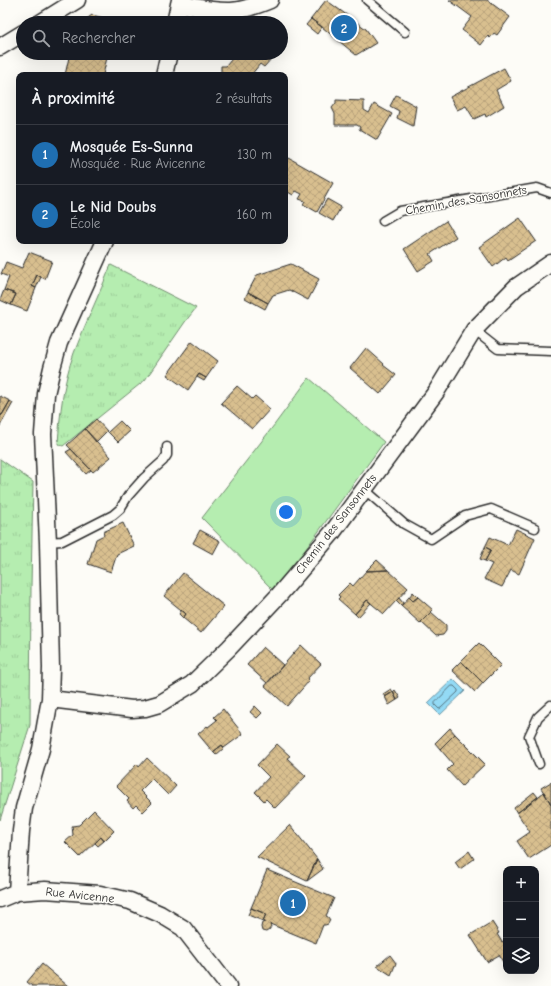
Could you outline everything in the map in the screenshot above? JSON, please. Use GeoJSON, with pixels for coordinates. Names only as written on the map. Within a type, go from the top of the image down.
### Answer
{"type":"FeatureCollection","features":[{"type":"Feature","properties":{"kind":"street"},"geometry":{"type":"LineString","coordinates":[[51,16],[77,0]]}},
{"type":"Feature","properties":{"kind":"street"},"geometry":{"type":"LineString","coordinates":[[176,16],[179,2],[218,10],[232,11],[253,7],[270,0]]}},
{"type":"Feature","properties":{"kind":"street"},"geometry":{"type":"LineString","coordinates":[[0,47],[16,38]]}},
{"type":"Feature","properties":{"kind":"street"},"geometry":{"type":"LineString","coordinates":[[165,72],[167,60]]}},
{"type":"Feature","properties":{"kind":"street"},"geometry":{"type":"LineString","coordinates":[[17,892],[24,808],[41,749],[50,699],[51,668],[48,542],[43,434],[46,394],[59,343],[104,244]]}},
{"type":"Feature","properties":{"kind":"street","name":"Chemin des Sansonnets"},"geometry":{"type":"LineString","coordinates":[[50,699],[132,709],[145,708],[159,704],[192,684],[229,648],[279,595],[332,533],[436,392],[474,330],[516,287],[551,263]]}},
{"type":"Feature","properties":{"kind":"street","name":"Rue Avicenne"},"geometry":{"type":"LineString","coordinates":[[0,899],[17,892],[45,890],[100,894],[130,901],[160,914],[183,928],[228,986]]}},
{"type":"Feature","properties":{"kind":"lane"},"geometry":{"type":"LineString","coordinates":[[367,0],[405,32]]}},
{"type":"Feature","properties":{"kind":"lane","name":"Chemin des Sansonnets"},"geometry":{"type":"LineString","coordinates":[[383,221],[400,211],[537,188],[551,193]]}},
{"type":"Feature","properties":{"kind":"lane"},"geometry":{"type":"LineString","coordinates":[[474,330],[498,349],[551,351]]}},
{"type":"Feature","properties":{"kind":"lane"},"geometry":{"type":"LineString","coordinates":[[48,542],[62,541],[113,515],[144,478],[163,461],[167,455],[167,447]]}},
{"type":"Feature","properties":{"kind":"lane"},"geometry":{"type":"LineString","coordinates":[[364,489],[404,524],[431,539],[465,516],[491,509],[535,528]]}},
{"type":"Feature","properties":{"kind":"lane"},"geometry":{"type":"LineString","coordinates":[[539,764],[529,736],[538,717],[551,705]]}},
{"type":"Feature","properties":{"kind":"green space"},"geometry":{"type":"Polygon","coordinates":[[[111,265],[196,308],[145,380],[63,446],[58,444],[61,409],[70,364],[111,265]]]}},
{"type":"Feature","properties":{"kind":"green space"},"geometry":{"type":"Polygon","coordinates":[[[309,378],[384,442],[274,591],[202,518],[309,378]]]}},
{"type":"Feature","properties":{"kind":"green space"},"geometry":{"type":"Polygon","coordinates":[[[0,459],[33,482],[30,725],[0,820],[0,459]]]}},
{"type":"Feature","properties":{"kind":"water"},"geometry":{"type":"Polygon","coordinates":[[[453,679],[465,691],[440,715],[428,703],[453,679]]]}},
{"type":"Feature","properties":{"kind":"building"},"geometry":{"type":"Polygon","coordinates":[[[326,0],[366,29],[376,43],[356,55],[311,19],[326,0]]]}},
{"type":"Feature","properties":{"kind":"building"},"geometry":{"type":"Polygon","coordinates":[[[449,0],[487,0],[510,17],[497,35],[494,33],[490,38],[488,36],[481,45],[462,30],[472,17],[449,0]]]}},
{"type":"Feature","properties":{"kind":"building"},"geometry":{"type":"Polygon","coordinates":[[[311,19],[322,27],[317,34],[306,25],[311,19]]]}},
{"type":"Feature","properties":{"kind":"building"},"geometry":{"type":"Polygon","coordinates":[[[68,60],[106,60],[104,72],[66,72],[68,60]]]}},
{"type":"Feature","properties":{"kind":"building"},"geometry":{"type":"Polygon","coordinates":[[[231,60],[270,60],[264,67],[260,64],[253,72],[221,72],[221,66],[226,66],[231,60]]]}},
{"type":"Feature","properties":{"kind":"building"},"geometry":{"type":"Polygon","coordinates":[[[504,68],[511,81],[496,90],[504,106],[486,117],[485,114],[474,119],[466,106],[457,110],[450,97],[504,68]]]}},
{"type":"Feature","properties":{"kind":"building"},"geometry":{"type":"Polygon","coordinates":[[[396,95],[416,106],[413,126],[397,118],[399,111],[390,106],[396,95]]]}},
{"type":"Feature","properties":{"kind":"building"},"geometry":{"type":"Polygon","coordinates":[[[336,100],[364,101],[364,110],[369,113],[374,104],[392,114],[377,140],[359,129],[360,127],[357,125],[335,125],[335,114],[332,108],[336,103],[336,100]]]}},
{"type":"Feature","properties":{"kind":"building"},"geometry":{"type":"Polygon","coordinates":[[[289,158],[333,183],[317,212],[303,204],[305,201],[299,199],[302,194],[296,191],[293,195],[288,192],[289,158]]]}},
{"type":"Feature","properties":{"kind":"building"},"geometry":{"type":"Polygon","coordinates":[[[327,199],[341,207],[333,221],[319,213],[327,199]]]}},
{"type":"Feature","properties":{"kind":"building"},"geometry":{"type":"Polygon","coordinates":[[[520,218],[536,241],[508,260],[506,257],[493,267],[479,247],[520,218]]]}},
{"type":"Feature","properties":{"kind":"building"},"geometry":{"type":"Polygon","coordinates":[[[446,221],[456,237],[430,254],[434,261],[418,271],[404,249],[446,221]]]}},
{"type":"Feature","properties":{"kind":"building"},"geometry":{"type":"Polygon","coordinates":[[[29,252],[52,261],[45,279],[37,275],[32,286],[36,288],[27,311],[11,305],[16,294],[4,290],[9,277],[1,274],[6,262],[22,268],[29,252]]]}},
{"type":"Feature","properties":{"kind":"building"},"geometry":{"type":"Polygon","coordinates":[[[291,264],[319,279],[308,300],[289,290],[273,295],[268,303],[248,292],[257,275],[291,264]]]}},
{"type":"Feature","properties":{"kind":"building"},"geometry":{"type":"Polygon","coordinates":[[[37,275],[41,277],[36,288],[32,286],[37,275]]]}},
{"type":"Feature","properties":{"kind":"building"},"geometry":{"type":"Polygon","coordinates":[[[4,290],[16,294],[11,305],[0,300],[4,290]]]}},
{"type":"Feature","properties":{"kind":"building"},"geometry":{"type":"Polygon","coordinates":[[[248,292],[268,303],[265,309],[245,298],[248,292]]]}},
{"type":"Feature","properties":{"kind":"building"},"geometry":{"type":"Polygon","coordinates":[[[192,341],[218,361],[206,378],[199,374],[188,390],[167,375],[192,341]]]}},
{"type":"Feature","properties":{"kind":"building"},"geometry":{"type":"Polygon","coordinates":[[[366,348],[384,364],[383,365],[396,375],[380,394],[350,368],[366,348]]]}},
{"type":"Feature","properties":{"kind":"building"},"geometry":{"type":"Polygon","coordinates":[[[199,374],[206,378],[204,381],[197,377],[199,374]]]}},
{"type":"Feature","properties":{"kind":"building"},"geometry":{"type":"Polygon","coordinates":[[[237,386],[252,399],[255,396],[270,409],[252,429],[221,403],[237,386]]]}},
{"type":"Feature","properties":{"kind":"building"},"geometry":{"type":"Polygon","coordinates":[[[0,396],[10,401],[0,417],[0,396]]]}},
{"type":"Feature","properties":{"kind":"building"},"geometry":{"type":"Polygon","coordinates":[[[10,401],[13,403],[0,426],[0,417],[10,401]]]}},
{"type":"Feature","properties":{"kind":"building"},"geometry":{"type":"Polygon","coordinates":[[[96,419],[107,431],[96,442],[85,429],[96,419]]]}},
{"type":"Feature","properties":{"kind":"building"},"geometry":{"type":"Polygon","coordinates":[[[120,421],[130,431],[118,442],[108,432],[120,421]]]}},
{"type":"Feature","properties":{"kind":"building"},"geometry":{"type":"Polygon","coordinates":[[[85,429],[111,457],[93,472],[67,445],[85,429]]]}},
{"type":"Feature","properties":{"kind":"building"},"geometry":{"type":"Polygon","coordinates":[[[71,449],[91,470],[86,474],[66,452],[71,449]]]}},
{"type":"Feature","properties":{"kind":"building"},"geometry":{"type":"Polygon","coordinates":[[[123,523],[134,546],[117,554],[111,572],[88,564],[96,539],[104,535],[103,532],[123,523]]]}},
{"type":"Feature","properties":{"kind":"building"},"geometry":{"type":"Polygon","coordinates":[[[516,529],[535,538],[519,574],[511,570],[502,587],[484,579],[492,564],[485,561],[491,550],[485,547],[490,537],[508,545],[516,529]]]}},
{"type":"Feature","properties":{"kind":"building"},"geometry":{"type":"Polygon","coordinates":[[[200,530],[220,541],[213,554],[193,543],[200,530]]]}},
{"type":"Feature","properties":{"kind":"building"},"geometry":{"type":"Polygon","coordinates":[[[485,547],[491,550],[485,561],[480,559],[485,547]]]}},
{"type":"Feature","properties":{"kind":"building"},"geometry":{"type":"Polygon","coordinates":[[[377,560],[388,570],[366,571],[377,560]]]}},
{"type":"Feature","properties":{"kind":"building"},"geometry":{"type":"Polygon","coordinates":[[[388,570],[408,588],[384,614],[367,600],[355,614],[338,599],[340,597],[338,595],[350,583],[353,586],[366,571],[388,570]]]}},
{"type":"Feature","properties":{"kind":"building"},"geometry":{"type":"Polygon","coordinates":[[[183,573],[224,606],[201,633],[183,618],[186,614],[164,596],[183,573]]]}},
{"type":"Feature","properties":{"kind":"building"},"geometry":{"type":"Polygon","coordinates":[[[413,592],[418,597],[413,601],[409,597],[413,592]]]}},
{"type":"Feature","properties":{"kind":"building"},"geometry":{"type":"Polygon","coordinates":[[[409,597],[413,601],[418,597],[433,610],[420,623],[401,606],[409,597]]]}},
{"type":"Feature","properties":{"kind":"building"},"geometry":{"type":"Polygon","coordinates":[[[399,598],[403,603],[401,606],[396,601],[399,598]]]}},
{"type":"Feature","properties":{"kind":"building"},"geometry":{"type":"Polygon","coordinates":[[[367,600],[371,603],[358,617],[355,614],[367,600]]]}},
{"type":"Feature","properties":{"kind":"building"},"geometry":{"type":"Polygon","coordinates":[[[182,610],[186,614],[183,618],[179,614],[182,610]]]}},
{"type":"Feature","properties":{"kind":"building"},"geometry":{"type":"Polygon","coordinates":[[[431,612],[446,625],[446,631],[443,635],[436,636],[421,622],[431,612]]]}},
{"type":"Feature","properties":{"kind":"building"},"geometry":{"type":"Polygon","coordinates":[[[479,643],[501,665],[483,683],[461,661],[479,643]]]}},
{"type":"Feature","properties":{"kind":"building"},"geometry":{"type":"Polygon","coordinates":[[[301,645],[321,664],[307,679],[309,681],[287,706],[265,686],[301,645]]]}},
{"type":"Feature","properties":{"kind":"building"},"geometry":{"type":"Polygon","coordinates":[[[263,647],[283,665],[267,683],[247,665],[263,647]]]}},
{"type":"Feature","properties":{"kind":"building"},"geometry":{"type":"Polygon","coordinates":[[[461,661],[483,683],[475,692],[452,670],[461,661]]]}},
{"type":"Feature","properties":{"kind":"building"},"geometry":{"type":"Polygon","coordinates":[[[391,689],[393,692],[385,697],[383,694],[391,689]]]}},
{"type":"Feature","properties":{"kind":"building"},"geometry":{"type":"Polygon","coordinates":[[[395,690],[400,698],[397,700],[393,692],[395,690]]]}},
{"type":"Feature","properties":{"kind":"building"},"geometry":{"type":"Polygon","coordinates":[[[393,692],[397,700],[389,705],[385,697],[393,692]]]}},
{"type":"Feature","properties":{"kind":"building"},"geometry":{"type":"Polygon","coordinates":[[[255,706],[262,713],[257,718],[250,712],[255,706]]]}},
{"type":"Feature","properties":{"kind":"building"},"geometry":{"type":"Polygon","coordinates":[[[223,709],[243,734],[224,748],[222,745],[213,752],[198,734],[217,720],[214,717],[223,709]]]}},
{"type":"Feature","properties":{"kind":"building"},"geometry":{"type":"Polygon","coordinates":[[[450,728],[455,734],[440,749],[435,743],[450,728]]]}},
{"type":"Feature","properties":{"kind":"building"},"geometry":{"type":"Polygon","coordinates":[[[455,734],[485,764],[462,786],[447,770],[453,764],[440,749],[455,734]]]}},
{"type":"Feature","properties":{"kind":"building"},"geometry":{"type":"Polygon","coordinates":[[[277,744],[290,756],[287,758],[306,776],[275,808],[266,799],[264,801],[255,792],[269,777],[257,765],[277,744]]]}},
{"type":"Feature","properties":{"kind":"building"},"geometry":{"type":"Polygon","coordinates":[[[222,745],[224,748],[216,755],[213,752],[222,745]]]}},
{"type":"Feature","properties":{"kind":"building"},"geometry":{"type":"Polygon","coordinates":[[[147,758],[176,786],[168,795],[152,779],[140,791],[152,803],[143,812],[136,805],[133,808],[127,801],[129,799],[116,786],[137,764],[139,767],[147,758]]]}},
{"type":"Feature","properties":{"kind":"building"},"geometry":{"type":"Polygon","coordinates":[[[551,782],[551,804],[541,788],[551,782]]]}},
{"type":"Feature","properties":{"kind":"building"},"geometry":{"type":"Polygon","coordinates":[[[534,792],[538,797],[517,813],[514,808],[534,792]]]}},
{"type":"Feature","properties":{"kind":"building"},"geometry":{"type":"Polygon","coordinates":[[[544,792],[551,804],[551,845],[529,859],[517,841],[530,832],[517,813],[544,792]]]}},
{"type":"Feature","properties":{"kind":"building"},"geometry":{"type":"Polygon","coordinates":[[[94,810],[114,831],[104,841],[101,837],[80,857],[65,842],[73,835],[72,826],[79,825],[94,810]]]}},
{"type":"Feature","properties":{"kind":"building"},"geometry":{"type":"Polygon","coordinates":[[[290,825],[317,859],[307,881],[257,857],[290,825]]]}},
{"type":"Feature","properties":{"kind":"building"},"geometry":{"type":"Polygon","coordinates":[[[101,837],[104,841],[98,846],[95,843],[101,837]]]}},
{"type":"Feature","properties":{"kind":"building"},"geometry":{"type":"Polygon","coordinates":[[[469,851],[474,859],[460,869],[455,862],[469,851]]]}},
{"type":"Feature","properties":{"kind":"building"},"geometry":{"type":"Polygon","coordinates":[[[317,859],[323,869],[307,881],[317,859]]]}},
{"type":"Feature","properties":{"kind":"building"},"geometry":{"type":"Polygon","coordinates":[[[267,870],[334,898],[326,916],[330,920],[328,924],[323,925],[316,943],[270,924],[271,927],[269,930],[266,932],[262,931],[261,927],[262,923],[265,922],[263,921],[266,914],[251,908],[267,870]]]}},
{"type":"Feature","properties":{"kind":"building"},"geometry":{"type":"Polygon","coordinates":[[[251,908],[266,914],[263,921],[248,915],[251,908]]]}},
{"type":"Feature","properties":{"kind":"building"},"geometry":{"type":"Polygon","coordinates":[[[492,922],[499,933],[497,934],[502,942],[503,941],[503,962],[499,955],[487,962],[470,935],[492,922]]]}},
{"type":"Feature","properties":{"kind":"building"},"geometry":{"type":"Polygon","coordinates":[[[390,955],[396,963],[391,975],[377,966],[390,955]]]}},
{"type":"Feature","properties":{"kind":"building"},"geometry":{"type":"Polygon","coordinates":[[[42,964],[68,986],[32,986],[27,982],[42,964]]]}},
{"type":"Feature","properties":{"kind":"place","name":"Le Nid Doubs"},"geometry":{"type":"Point","coordinates":[344,28]}},
{"type":"Feature","properties":{"kind":"place","name":"Mosquée Es-Sunna"},"geometry":{"type":"Point","coordinates":[293,903]}}]}
